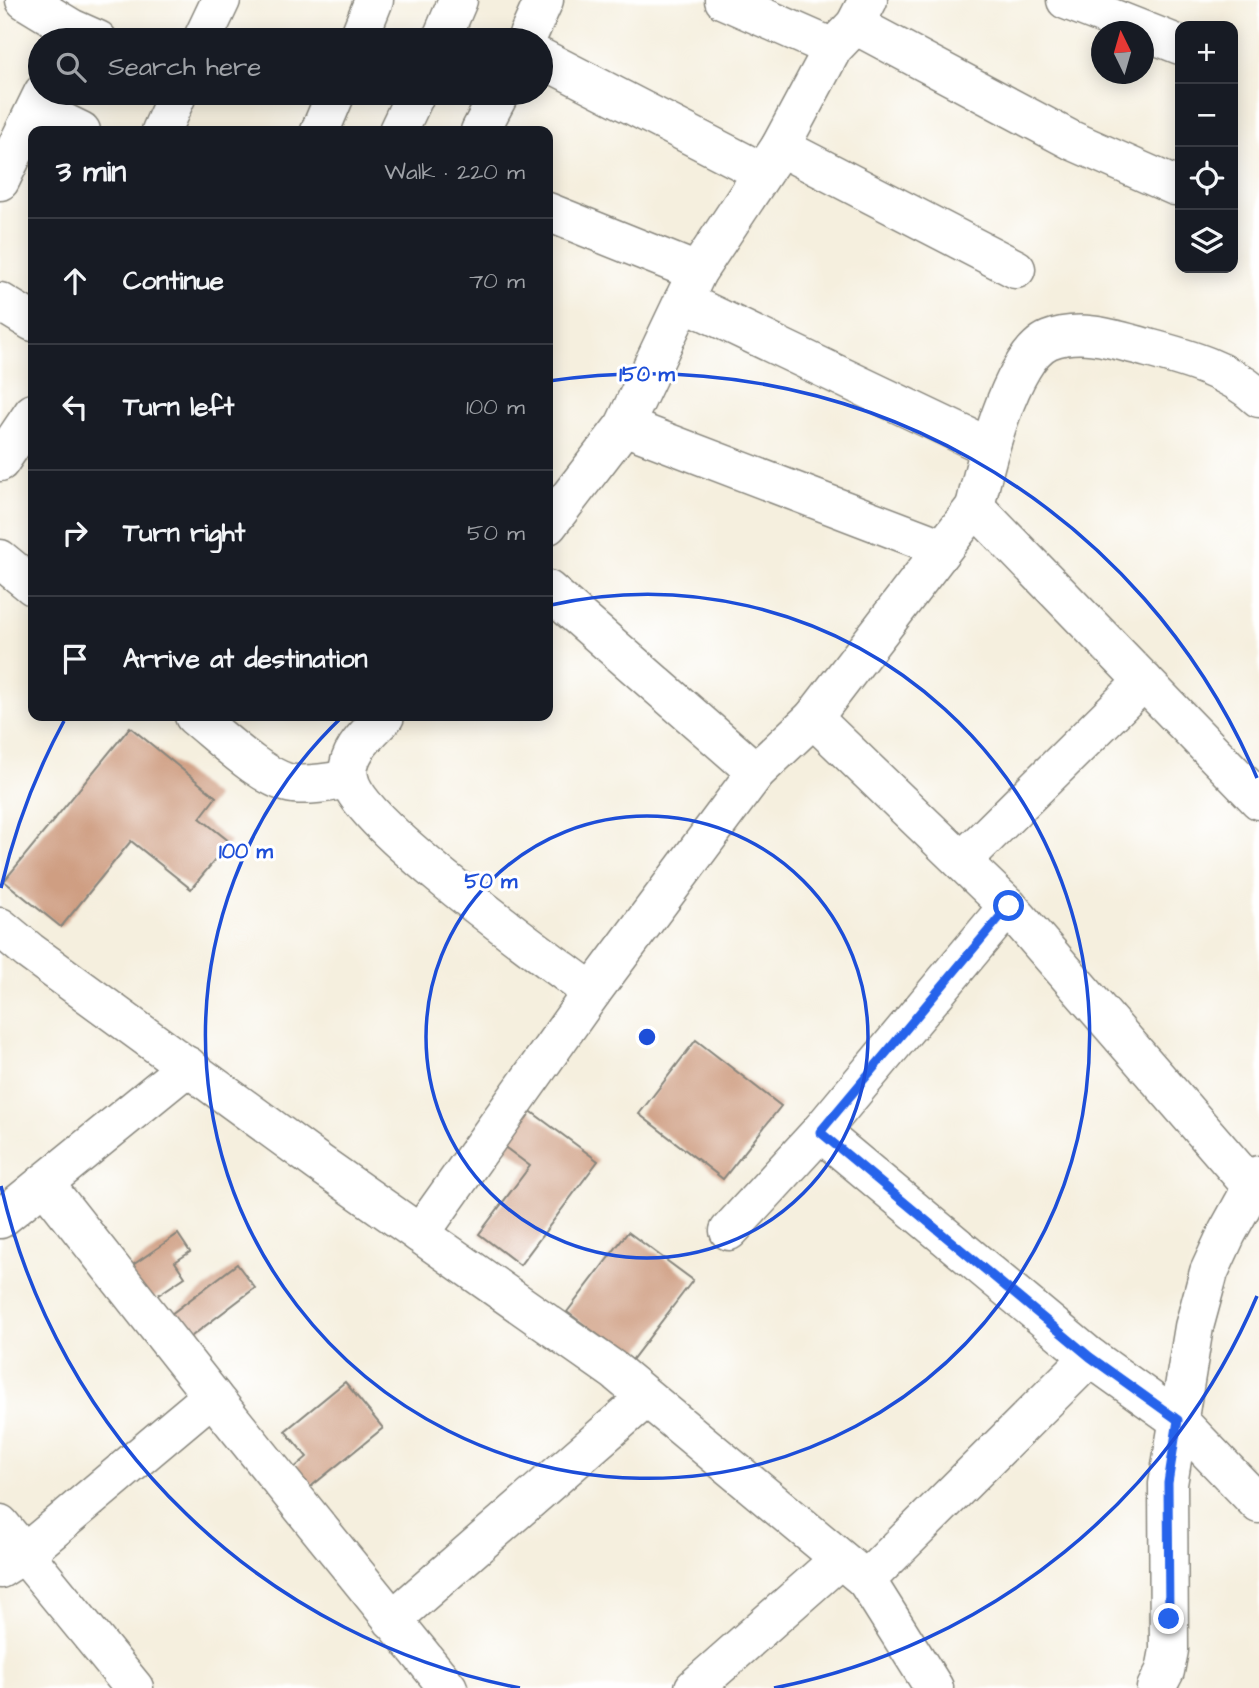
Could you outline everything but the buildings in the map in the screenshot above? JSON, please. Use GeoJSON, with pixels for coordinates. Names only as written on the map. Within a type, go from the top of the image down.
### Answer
{"type":"FeatureCollection","features":[{"type":"Feature","properties":{"kind":"street"},"geometry":{"type":"LineString","coordinates":[[25,0],[80,27]]}},
{"type":"Feature","properties":{"kind":"street"},"geometry":{"type":"LineString","coordinates":[[208,28],[221,0]]}},
{"type":"Feature","properties":{"kind":"street"},"geometry":{"type":"LineString","coordinates":[[363,28],[374,0]]}},
{"type":"Feature","properties":{"kind":"street"},"geometry":{"type":"LineString","coordinates":[[446,28],[458,0]]}},
{"type":"Feature","properties":{"kind":"street"},"geometry":{"type":"LineString","coordinates":[[531,28],[544,0]]}},
{"type":"Feature","properties":{"kind":"street"},"geometry":{"type":"LineString","coordinates":[[724,0],[852,24],[1060,134],[1175,186]]}},
{"type":"Feature","properties":{"kind":"street"},"geometry":{"type":"LineString","coordinates":[[1066,0],[1175,43]]}},
{"type":"Feature","properties":{"kind":"street"},"geometry":{"type":"LineString","coordinates":[[553,518],[624,426],[690,286],[771,159],[852,24]]}},
{"type":"Feature","properties":{"kind":"street"},"geometry":{"type":"LineString","coordinates":[[553,63],[1016,269]]}},
{"type":"Feature","properties":{"kind":"street"},"geometry":{"type":"LineString","coordinates":[[0,181],[37,105]]}},
{"type":"Feature","properties":{"kind":"street"},"geometry":{"type":"LineString","coordinates":[[45,105],[74,126]]}},
{"type":"Feature","properties":{"kind":"street"},"geometry":{"type":"LineString","coordinates":[[163,126],[173,105]]}},
{"type":"Feature","properties":{"kind":"street"},"geometry":{"type":"LineString","coordinates":[[322,126],[331,105]]}},
{"type":"Feature","properties":{"kind":"street"},"geometry":{"type":"LineString","coordinates":[[400,126],[410,105]]}},
{"type":"Feature","properties":{"kind":"street"},"geometry":{"type":"LineString","coordinates":[[483,126],[494,105]]}},
{"type":"Feature","properties":{"kind":"street"},"geometry":{"type":"LineString","coordinates":[[553,215],[989,447]]}},
{"type":"Feature","properties":{"kind":"street"},"geometry":{"type":"LineString","coordinates":[[0,302],[28,319]]}},
{"type":"Feature","properties":{"kind":"street"},"geometry":{"type":"LineString","coordinates":[[420,1234],[592,992],[756,772],[813,718],[975,507],[989,447],[1020,369],[1032,351],[1047,341],[1063,337],[1105,337],[1178,356],[1256,385]]}},
{"type":"Feature","properties":{"kind":"street"},"geometry":{"type":"LineString","coordinates":[[0,462],[28,420]]}},
{"type":"Feature","properties":{"kind":"street"},"geometry":{"type":"LineString","coordinates":[[624,426],[943,548]]}},
{"type":"Feature","properties":{"kind":"street"},"geometry":{"type":"LineString","coordinates":[[975,507],[1259,800]]}},
{"type":"Feature","properties":{"kind":"street"},"geometry":{"type":"LineString","coordinates":[[0,559],[28,582]]}},
{"type":"Feature","properties":{"kind":"street"},"geometry":{"type":"LineString","coordinates":[[553,594],[756,772]]}},
{"type":"Feature","properties":{"kind":"street"},"geometry":{"type":"LineString","coordinates":[[962,861],[1144,681]]}},
{"type":"Feature","properties":{"kind":"street"},"geometry":{"type":"LineString","coordinates":[[813,718],[1009,906],[1255,1181],[1209,1272],[1195,1327],[1168,1483],[1169,1650],[1165,1671],[1156,1688]]}},
{"type":"Feature","properties":{"kind":"street"},"geometry":{"type":"LineString","coordinates":[[210,721],[232,728],[264,772],[280,781],[312,785],[349,779]]}},
{"type":"Feature","properties":{"kind":"street"},"geometry":{"type":"LineString","coordinates":[[381,721],[356,749],[349,767],[349,779],[368,809],[436,873],[592,992]]}},
{"type":"Feature","properties":{"kind":"street"},"geometry":{"type":"LineString","coordinates":[[729,1231],[820,1132],[1009,906]]}},
{"type":"Feature","properties":{"kind":"street"},"geometry":{"type":"LineString","coordinates":[[0,927],[29,951],[420,1234],[615,1371],[853,1570],[934,1688]]}},
{"type":"Feature","properties":{"kind":"street"},"geometry":{"type":"LineString","coordinates":[[0,1219],[188,1066]]}},
{"type":"Feature","properties":{"kind":"street"},"geometry":{"type":"LineString","coordinates":[[820,1132],[1090,1357],[1178,1420],[1255,1500]]}},
{"type":"Feature","properties":{"kind":"street"},"geometry":{"type":"LineString","coordinates":[[44,1183],[448,1688]]}},
{"type":"Feature","properties":{"kind":"street"},"geometry":{"type":"LineString","coordinates":[[694,1688],[853,1570],[1090,1357]]}},
{"type":"Feature","properties":{"kind":"street"},"geometry":{"type":"LineString","coordinates":[[12,1561],[212,1396]]}},
{"type":"Feature","properties":{"kind":"street"},"geometry":{"type":"LineString","coordinates":[[392,1620],[646,1398]]}},
{"type":"Feature","properties":{"kind":"street"},"geometry":{"type":"LineString","coordinates":[[0,1524],[12,1561],[134,1688]]}},
{"type":"Feature","properties":{"kind":"route"},"geometry":{"type":"LineString","coordinates":[[1009,906],[820,1132],[1090,1357],[1178,1420],[1168,1483],[1169,1619]]}}]}
